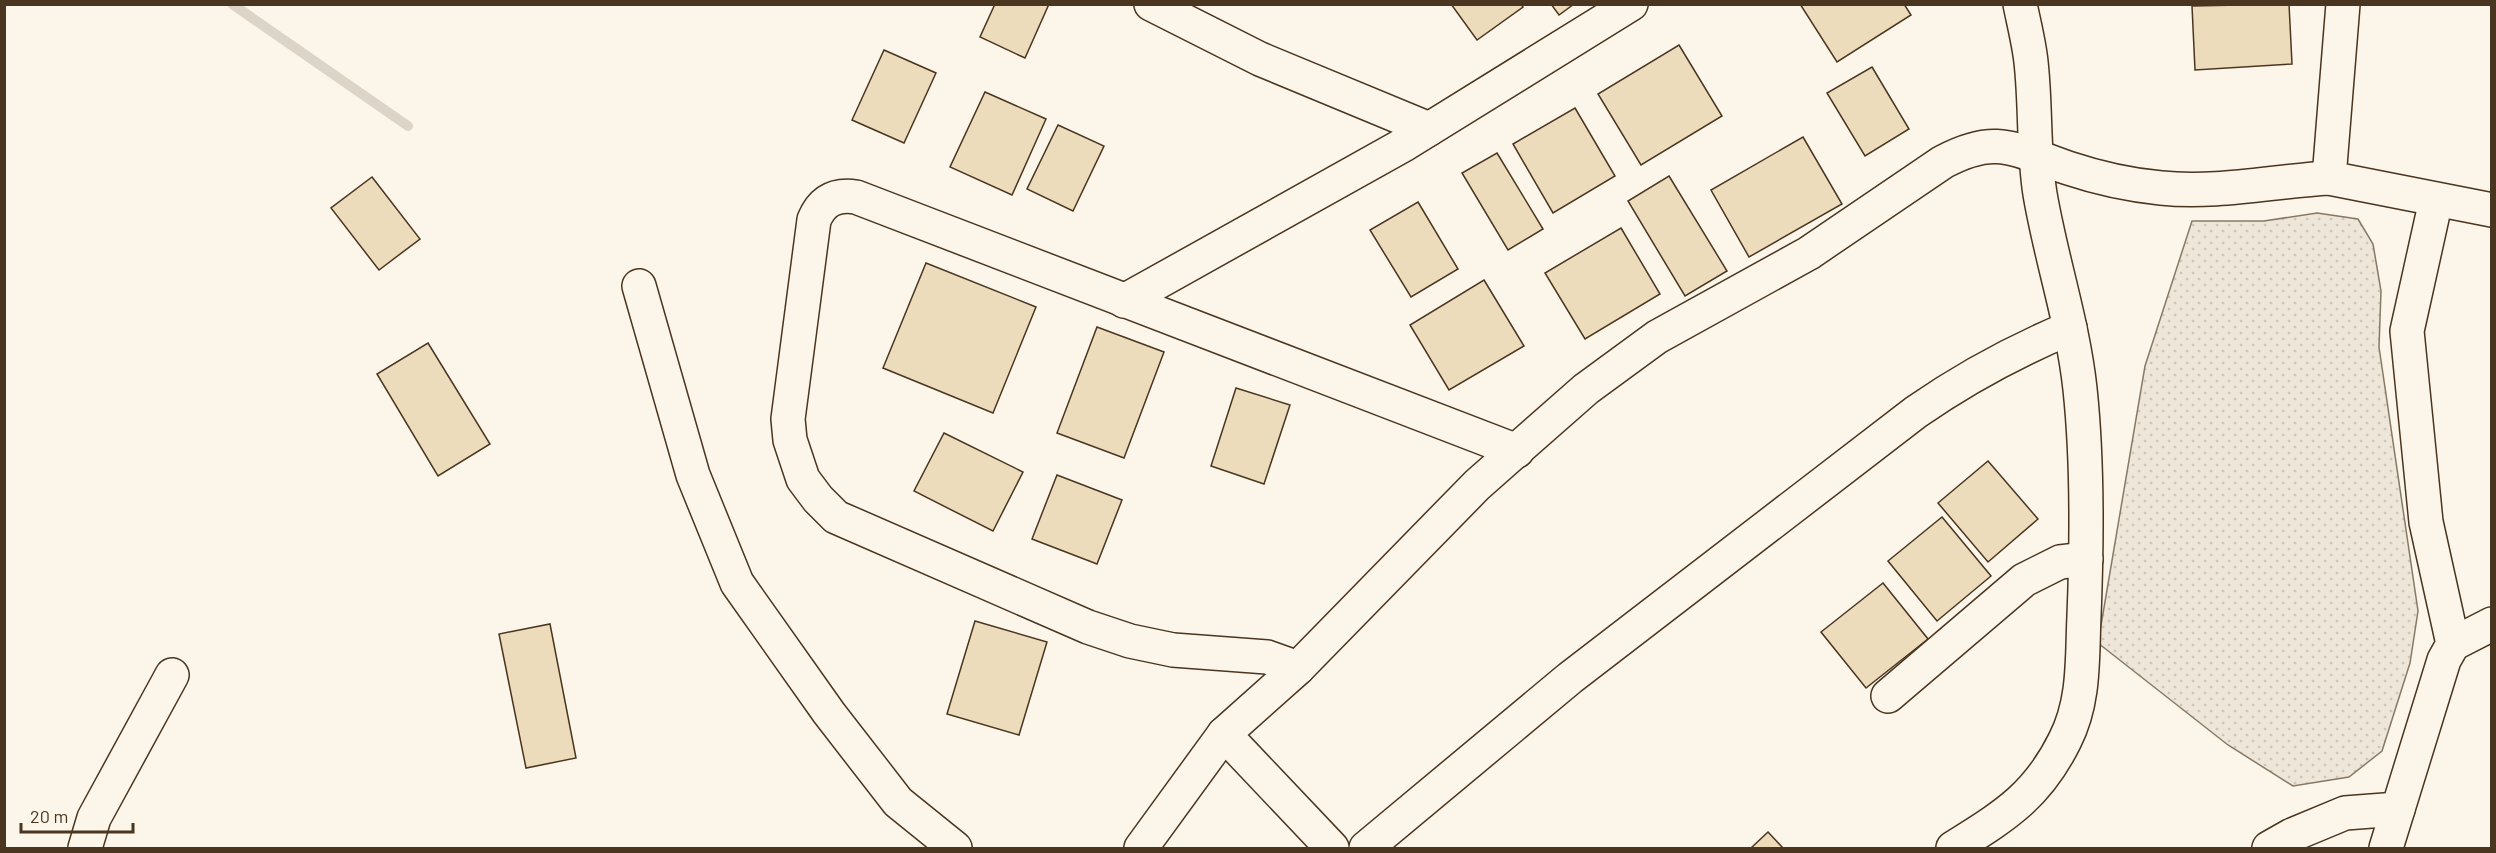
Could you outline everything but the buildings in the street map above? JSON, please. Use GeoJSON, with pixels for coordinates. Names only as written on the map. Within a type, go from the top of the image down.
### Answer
{"type":"FeatureCollection","features":[{"type":"Feature","properties":{"kind":"street"},"geometry":{"type":"LineString","coordinates":[[1151,4],[1260,59],[1429,129]]}},
{"type":"Feature","properties":{"kind":"street"},"geometry":{"type":"LineString","coordinates":[[1124,301],[1429,129],[1631,4]]}},
{"type":"Feature","properties":{"kind":"street"},"geometry":{"type":"LineString","coordinates":[[1953,849],[2013,811],[2042,779],[2066,739],[2081,694],[2086,558],[2080,388],[2070,328],[2041,196],[2035,154],[2031,61],[2020,4]]}},
{"type":"Feature","properties":{"kind":"street"},"geometry":{"type":"LineString","coordinates":[[2329,178],[2343,4]]}},
{"type":"Feature","properties":{"kind":"street"},"geometry":{"type":"LineString","coordinates":[[1141,849],[1224,734],[1298,668],[1478,485],[1586,389],[1657,337],[1809,253],[1942,162],[1962,152],[1984,147],[2006,146],[2035,154],[2096,177],[2163,189],[2196,189],[2329,178],[2492,210]]}},
{"type":"Feature","properties":{"kind":"street"},"geometry":{"type":"LineString","coordinates":[[1298,668],[1266,657],[1173,650],[1130,641],[1088,627],[836,517],[818,500],[803,479],[794,460],[788,419],[814,220],[826,201],[846,195],[856,197],[1516,451]]}},
{"type":"Feature","properties":{"kind":"street"},"geometry":{"type":"LineString","coordinates":[[2436,200],[2407,331],[2426,522],[2453,644]]}},
{"type":"Feature","properties":{"kind":"street"},"geometry":{"type":"LineString","coordinates":[[639,286],[693,475],[737,583],[829,713],[898,802],[955,849]]}},
{"type":"Feature","properties":{"kind":"street"},"geometry":{"type":"LineString","coordinates":[[1366,849],[1570,678],[1916,412],[1956,384],[1999,360],[2070,328]]}},
{"type":"Feature","properties":{"kind":"street"},"geometry":{"type":"LineString","coordinates":[[1888,696],[2024,580],[2060,562],[2086,558]]}},
{"type":"Feature","properties":{"kind":"street"},"geometry":{"type":"LineString","coordinates":[[2386,849],[2444,660],[2453,644],[2492,624]]}},
{"type":"Feature","properties":{"kind":"street"},"geometry":{"type":"LineString","coordinates":[[86,849],[94,818],[172,675]]}},
{"type":"Feature","properties":{"kind":"street"},"geometry":{"type":"LineString","coordinates":[[1224,734],[1332,849]]}},
{"type":"Feature","properties":{"kind":"street"},"geometry":{"type":"LineString","coordinates":[[2269,849],[2292,835],[2346,813],[2398,808]]}},
{"type":"Feature","properties":{"kind":"shaded area"},"geometry":{"type":"Polygon","coordinates":[[[2317,213],[2358,219],[2373,244],[2381,291],[2379,347],[2418,611],[2410,663],[2382,751],[2349,777],[2293,786],[2228,745],[2098,643],[2145,366],[2192,221],[2264,221],[2317,213]]]}},
{"type":"Feature","properties":{"kind":"waterway"},"geometry":{"type":"LineString","coordinates":[[232,4],[408,126]]}}]}
